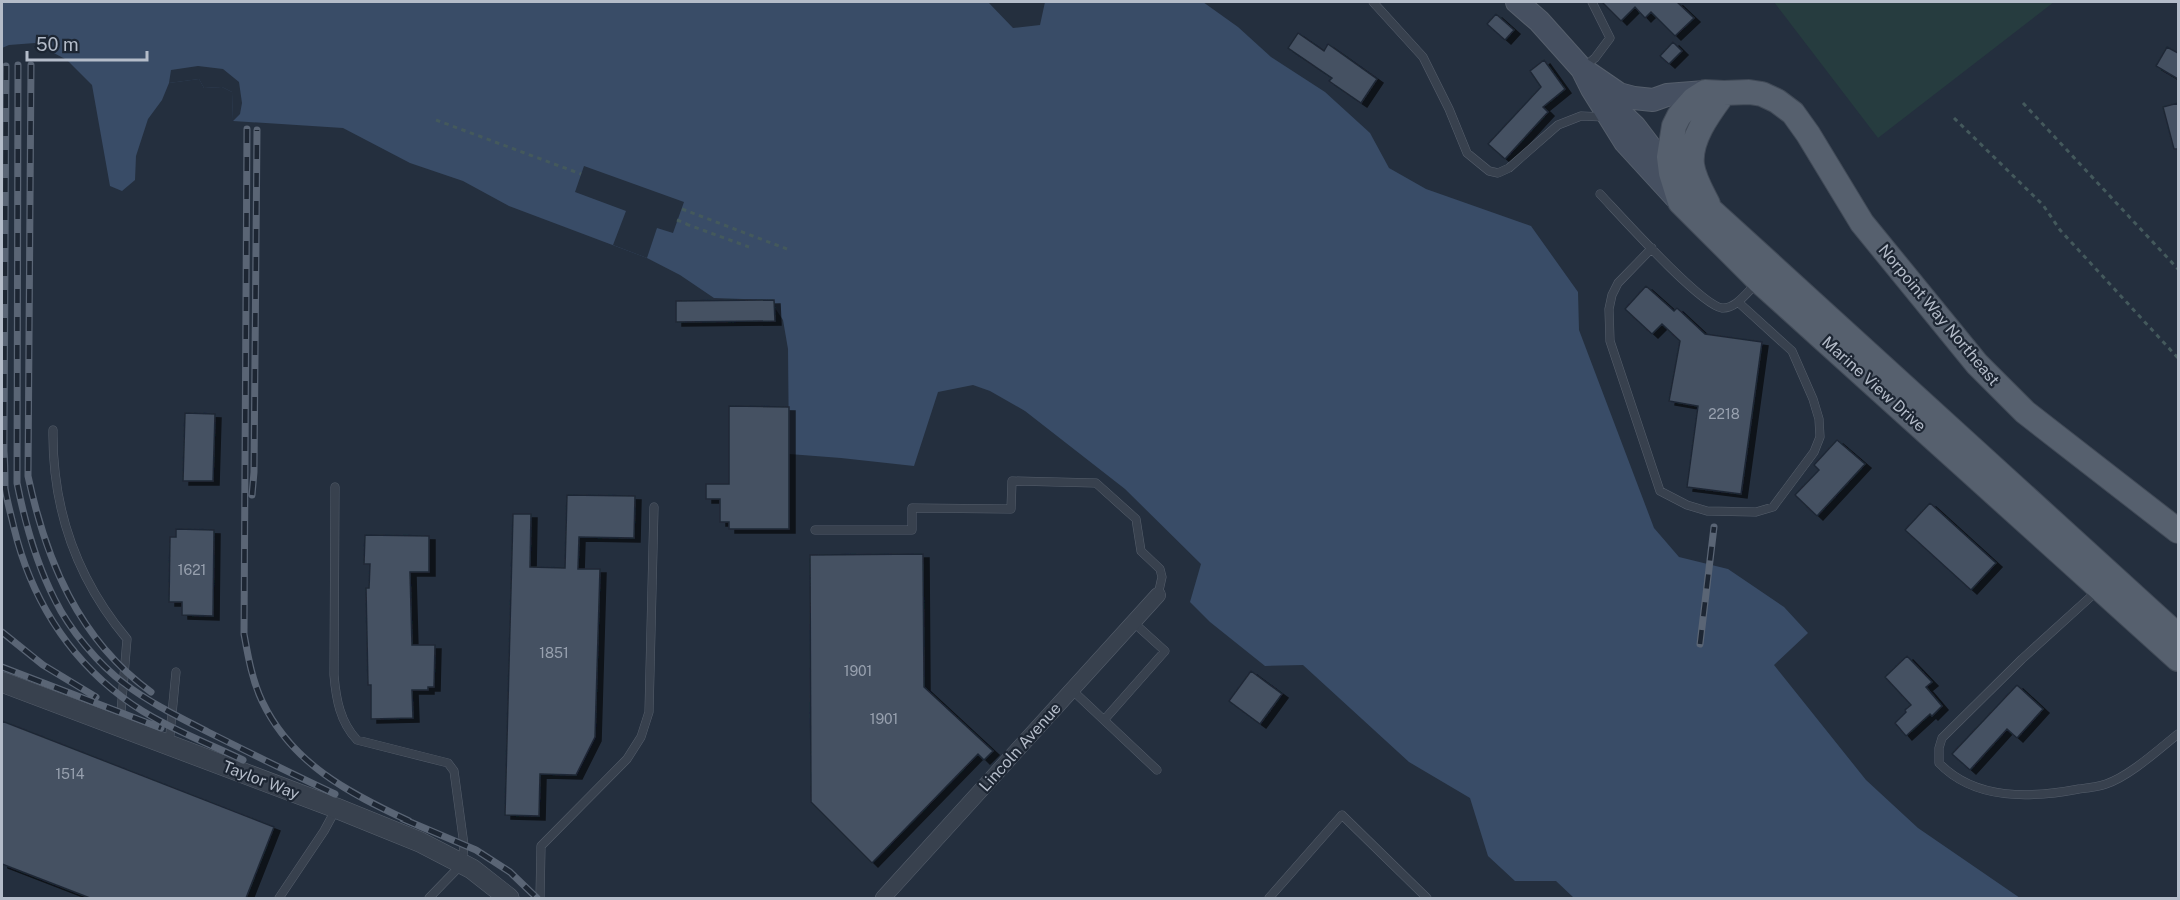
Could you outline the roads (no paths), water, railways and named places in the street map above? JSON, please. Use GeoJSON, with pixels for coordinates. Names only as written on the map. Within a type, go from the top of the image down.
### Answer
{"type":"FeatureCollection","features":[{"type":"Feature","properties":{"kind":"main road","name":"Marine View Drive"},"geometry":{"type":"LineString","coordinates":[[1517,2],[1539,21],[1601,95],[1635,127],[1671,173],[2178,636]]}},
{"type":"Feature","properties":{"kind":"main road","name":"Marine View Drive"},"geometry":{"type":"LineString","coordinates":[[1587,79],[1625,142],[1680,202],[1759,281],[2178,659]]}},
{"type":"Feature","properties":{"kind":"main road"},"geometry":{"type":"LineString","coordinates":[[1587,79],[1634,98],[1653,100],[1667,94],[1714,99]]}},
{"type":"Feature","properties":{"kind":"main road","name":"Norpoint Way Northeast"},"geometry":{"type":"LineString","coordinates":[[1714,99],[1749,92],[1762,94],[1777,101],[1793,113],[1862,223],[1977,364],[2025,412],[2178,531]]}},
{"type":"Feature","properties":{"kind":"main road"},"geometry":{"type":"LineString","coordinates":[[1680,202],[1671,173],[1669,157],[1674,126],[1679,116],[1694,99],[1714,99]]}},
{"type":"Feature","properties":{"kind":"main road"},"geometry":{"type":"LineString","coordinates":[[1711,209],[1698,183],[1692,164],[1697,138],[1714,99]]}},
{"type":"Feature","properties":{"kind":"main road"},"geometry":{"type":"LineString","coordinates":[[1635,127],[1650,130],[1674,126]]}},
{"type":"Feature","properties":{"kind":"street","name":"Lincoln Avenue"},"geometry":{"type":"LineString","coordinates":[[883,898],[1158,596]]}},
{"type":"Feature","properties":{"kind":"street","name":"Taylor Way"},"geometry":{"type":"LineString","coordinates":[[2,682],[420,842],[472,869],[509,898]]}},
{"type":"Feature","properties":{"kind":"lane"},"geometry":{"type":"LineString","coordinates":[[1373,2],[1423,57],[1449,109],[1467,153],[1489,171],[1498,173],[1509,168],[1558,125],[1581,116],[1609,117]]}},
{"type":"Feature","properties":{"kind":"lane"},"geometry":{"type":"LineString","coordinates":[[1587,79],[1595,58],[1610,38],[1592,2]]}},
{"type":"Feature","properties":{"kind":"lane"},"geometry":{"type":"LineString","coordinates":[[1600,194],[1689,286],[1713,304],[1723,308],[1738,302],[1759,281]]}},
{"type":"Feature","properties":{"kind":"lane"},"geometry":{"type":"LineString","coordinates":[[1652,248],[1618,283],[1612,295],[1609,309],[1610,341],[1660,491],[1687,505],[1707,511],[1756,512],[1773,507],[1814,452],[1820,436],[1820,419],[1792,351],[1738,302]]}},
{"type":"Feature","properties":{"kind":"lane"},"geometry":{"type":"LineString","coordinates":[[53,430],[56,487],[70,544],[94,594],[127,639],[120,727]]}},
{"type":"Feature","properties":{"kind":"lane"},"geometry":{"type":"LineString","coordinates":[[815,530],[912,530],[912,508],[1011,509],[1012,482],[1096,483],[1136,519],[1141,551],[1160,569],[1162,577],[1158,596]]}},
{"type":"Feature","properties":{"kind":"lane"},"geometry":{"type":"LineString","coordinates":[[335,487],[334,675],[337,703],[348,728],[357,740],[448,763],[453,771],[464,844],[462,864],[429,898]]}},
{"type":"Feature","properties":{"kind":"lane"},"geometry":{"type":"LineString","coordinates":[[540,898],[541,846],[627,759],[641,737],[649,712],[654,507]]}},
{"type":"Feature","properties":{"kind":"lane"},"geometry":{"type":"LineString","coordinates":[[2100,588],[2022,659],[1942,738],[1939,748],[1939,764],[1950,775],[1983,790],[2017,796],[2067,792],[2107,784],[2140,765],[2178,734]]}},
{"type":"Feature","properties":{"kind":"lane"},"geometry":{"type":"LineString","coordinates":[[1104,720],[1165,651],[1133,622]]}},
{"type":"Feature","properties":{"kind":"lane"},"geometry":{"type":"LineString","coordinates":[[169,745],[176,672]]}},
{"type":"Feature","properties":{"kind":"lane"},"geometry":{"type":"LineString","coordinates":[[1072,690],[1157,770]]}},
{"type":"Feature","properties":{"kind":"lane"},"geometry":{"type":"LineString","coordinates":[[279,898],[324,831],[336,808]]}},
{"type":"Feature","properties":{"kind":"lane"},"geometry":{"type":"LineString","coordinates":[[1269,898],[1342,814],[1426,898]]}},
{"type":"Feature","properties":{"kind":"water"},"geometry":{"type":"Polygon","coordinates":[[[2,2],[988,2],[1013,28],[1040,25],[1045,2],[1203,2],[1238,27],[1271,57],[1325,92],[1370,133],[1389,168],[1426,189],[1531,226],[1578,292],[1579,330],[1654,528],[1679,557],[1728,569],[1784,607],[1808,633],[1774,665],[1866,780],[1918,828],[2020,898],[1574,898],[1556,881],[1515,881],[1488,856],[1470,798],[1409,762],[1303,665],[1265,666],[1210,622],[1190,602],[1201,564],[1125,489],[1025,411],[990,391],[973,385],[938,392],[914,466],[789,454],[788,349],[783,320],[775,308],[774,300],[714,298],[680,275],[647,258],[509,206],[463,181],[410,163],[343,128],[233,121],[232,92],[222,87],[204,88],[199,79],[169,83],[162,100],[148,119],[136,156],[135,180],[122,191],[110,186],[92,85],[67,60],[35,43],[9,45],[2,48],[2,2]]]}},
{"type":"Feature","properties":{"kind":"railway"},"geometry":{"type":"LineString","coordinates":[[18,65],[17,483],[32,543],[48,586],[76,634],[95,657],[125,684],[176,715],[335,794]]}},
{"type":"Feature","properties":{"kind":"railway"},"geometry":{"type":"LineString","coordinates":[[31,65],[28,476],[45,538],[69,596],[85,623],[104,648],[125,671],[151,692]]}},
{"type":"Feature","properties":{"kind":"railway"},"geometry":{"type":"LineString","coordinates":[[6,66],[5,488],[21,553],[40,600],[53,622],[67,643],[102,680],[150,716],[243,760]]}},
{"type":"Feature","properties":{"kind":"railway"},"geometry":{"type":"LineString","coordinates":[[247,129],[244,634],[251,668],[262,701],[274,723],[306,759],[344,787],[409,821]]}},
{"type":"Feature","properties":{"kind":"railway"},"geometry":{"type":"LineString","coordinates":[[252,495],[257,130]]}},
{"type":"Feature","properties":{"kind":"railway"},"geometry":{"type":"LineString","coordinates":[[1700,644],[1714,527]]}},
{"type":"Feature","properties":{"kind":"railway"},"geometry":{"type":"LineString","coordinates":[[2,632],[43,665],[96,697]]}},
{"type":"Feature","properties":{"kind":"railway"},"geometry":{"type":"LineString","coordinates":[[2,667],[161,728]]}},
{"type":"Feature","properties":{"kind":"railway"},"geometry":{"type":"LineString","coordinates":[[403,819],[476,850],[510,872],[537,898]]}}]}
